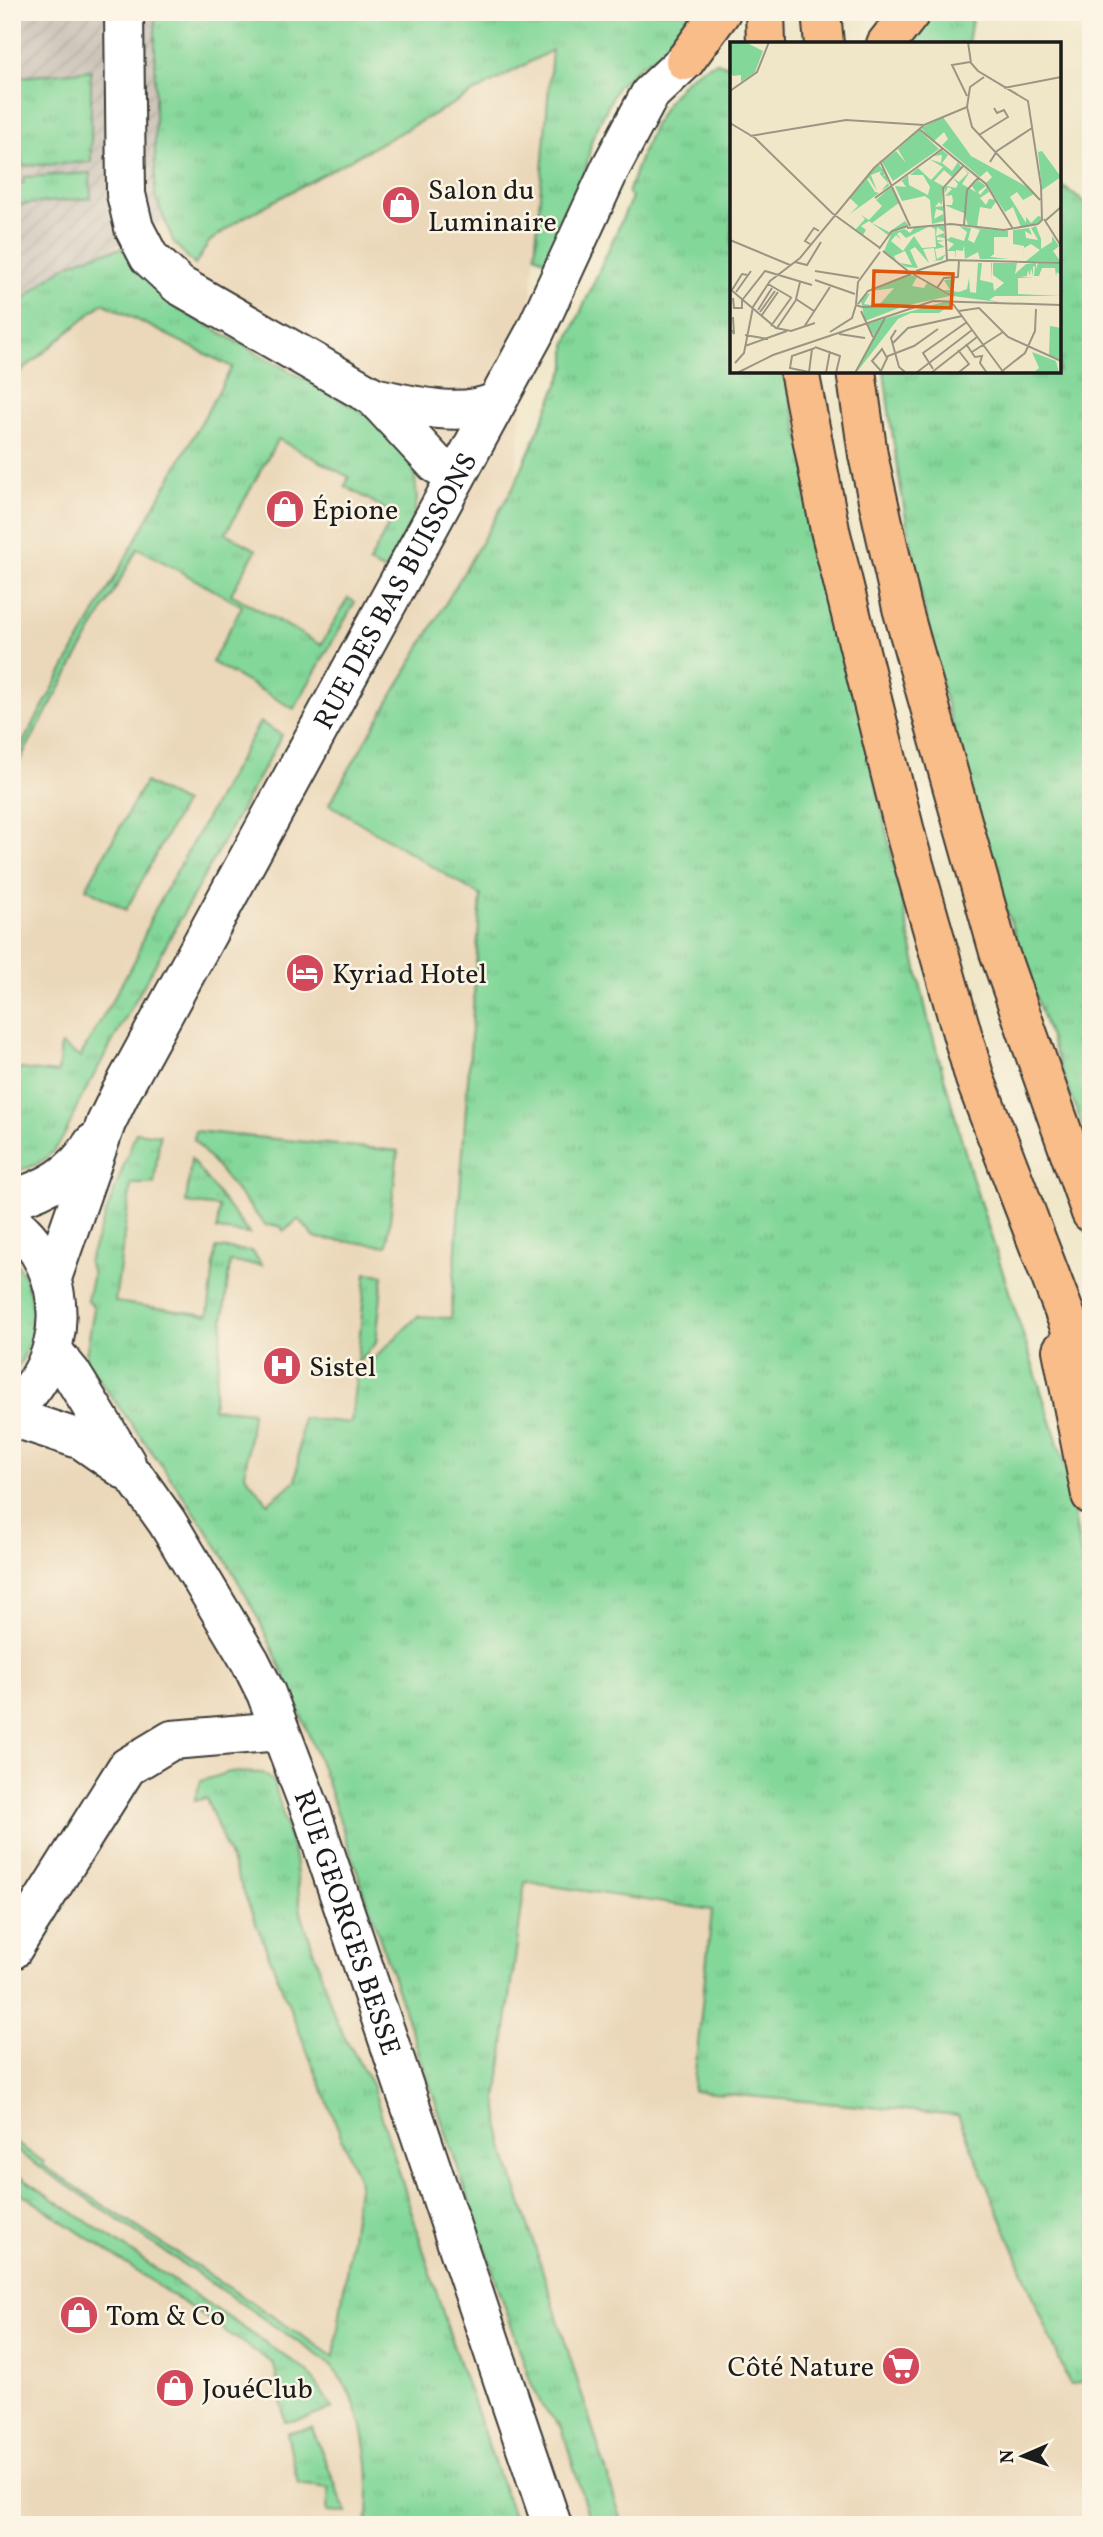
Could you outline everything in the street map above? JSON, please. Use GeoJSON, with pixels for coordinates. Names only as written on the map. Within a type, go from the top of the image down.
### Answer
{"type":"FeatureCollection","features":[{"type":"Feature","properties":{"kind":"main road"},"geometry":{"type":"LineString","coordinates":[[685,61],[721,12]]}},
{"type":"Feature","properties":{"kind":"main road"},"geometry":{"type":"LineString","coordinates":[[765,12],[766,42]]}},
{"type":"Feature","properties":{"kind":"main road"},"geometry":{"type":"LineString","coordinates":[[821,12],[824,42]]}},
{"type":"Feature","properties":{"kind":"main road"},"geometry":{"type":"LineString","coordinates":[[888,42],[911,12]]}},
{"type":"Feature","properties":{"kind":"main road"},"geometry":{"type":"LineString","coordinates":[[799,373],[830,530],[907,840],[975,1079],[1045,1269],[1091,1382]]}},
{"type":"Feature","properties":{"kind":"main road"},"geometry":{"type":"LineString","coordinates":[[856,373],[868,455],[902,608],[999,951],[1091,1213]]}},
{"type":"Feature","properties":{"kind":"main road"},"geometry":{"type":"LineString","coordinates":[[1045,1269],[1091,1495]]}},
{"type":"Feature","properties":{"kind":"street"},"geometry":{"type":"LineString","coordinates":[[124,12],[126,194],[134,228],[149,257],[179,285],[374,397],[426,409],[482,407],[497,401]]}},
{"type":"Feature","properties":{"kind":"street","name":"RUE DES BAS BUISSONS"},"geometry":{"type":"LineString","coordinates":[[12,1199],[46,1187],[75,1168],[106,1123],[534,334],[611,167],[650,94],[685,61]]}},
{"type":"Feature","properties":{"kind":"street"},"geometry":{"type":"LineString","coordinates":[[374,397],[436,464],[456,475]]}},
{"type":"Feature","properties":{"kind":"street","name":"RUE DES BAS BUISSONS"},"geometry":{"type":"LineString","coordinates":[[52,1279],[106,1123]]}},
{"type":"Feature","properties":{"kind":"street"},"geometry":{"type":"LineString","coordinates":[[12,1222],[37,1248],[52,1279],[58,1314],[52,1350],[34,1387],[12,1409]]}},
{"type":"Feature","properties":{"kind":"street"},"geometry":{"type":"LineString","coordinates":[[52,1350],[71,1373],[135,1477]]}},
{"type":"Feature","properties":{"kind":"street","name":"RUE GEORGES BESSE"},"geometry":{"type":"LineString","coordinates":[[12,1417],[82,1440],[135,1477],[223,1613],[266,1693],[316,1827],[552,2525]]}},
{"type":"Feature","properties":{"kind":"street"},"geometry":{"type":"LineString","coordinates":[[12,1950],[127,1767],[172,1740],[280,1731]]}},
{"type":"Feature","properties":{"kind":"shaded area"},"geometry":{"type":"Polygon","coordinates":[[[12,12],[556,12],[92,258],[12,327],[12,12]]]}},
{"type":"Feature","properties":{"kind":"shaded area"},"geometry":{"type":"Polygon","coordinates":[[[556,14],[515,484],[329,804],[482,896],[451,1318],[1091,1916],[1091,2525],[12,2525],[12,327],[92,258],[556,14]]]}},
{"type":"Feature","properties":{"kind":"green space"},"geometry":{"type":"Polygon","coordinates":[[[155,12],[414,12],[435,18],[463,12],[707,12],[679,41],[641,65],[617,87],[592,139],[583,183],[551,258],[543,259],[535,255],[552,50],[239,220],[209,242],[195,265],[174,243],[155,196],[155,12]]]}},
{"type":"Feature","properties":{"kind":"green space"},"geometry":{"type":"Polygon","coordinates":[[[927,12],[973,12],[968,42],[901,42],[927,12]]]}},
{"type":"Feature","properties":{"kind":"green space"},"geometry":{"type":"Polygon","coordinates":[[[717,62],[729,66],[730,69],[730,373],[785,373],[928,1019],[973,1180],[1067,1471],[1091,1619],[1091,2379],[1070,2385],[958,2115],[693,2091],[712,1910],[525,1882],[497,2100],[502,2143],[621,2518],[626,2525],[591,2525],[562,2428],[542,2406],[531,2383],[321,1765],[286,1680],[246,1596],[215,1543],[168,1473],[85,1360],[94,1308],[87,1300],[93,1274],[88,1262],[136,1132],[160,1135],[154,1184],[131,1184],[115,1302],[208,1315],[216,1248],[252,1251],[262,1265],[230,1262],[213,1408],[252,1412],[245,1475],[268,1503],[296,1480],[302,1418],[351,1423],[356,1376],[418,1316],[451,1318],[481,896],[329,804],[515,484],[566,366],[566,345],[632,197],[628,193],[649,136],[670,98],[699,70],[717,62]]]}},
{"type":"Feature","properties":{"kind":"green space"},"geometry":{"type":"Polygon","coordinates":[[[91,70],[91,162],[22,166],[19,130],[12,130],[12,78],[91,70]]]}},
{"type":"Feature","properties":{"kind":"green space"},"geometry":{"type":"Polygon","coordinates":[[[90,173],[91,198],[18,205],[16,184],[24,183],[23,177],[90,173]]]}},
{"type":"Feature","properties":{"kind":"green space"},"geometry":{"type":"Polygon","coordinates":[[[1061,185],[1091,207],[1091,1150],[1023,960],[964,767],[916,571],[884,373],[1061,373],[1061,185]]]}},
{"type":"Feature","properties":{"kind":"green space"},"geometry":{"type":"Polygon","coordinates":[[[123,248],[138,270],[175,307],[375,419],[414,467],[417,499],[413,520],[385,571],[369,563],[394,514],[345,486],[349,477],[278,439],[226,533],[256,550],[231,594],[321,645],[348,598],[355,602],[294,709],[212,662],[242,606],[138,548],[12,774],[12,762],[232,367],[103,303],[12,379],[12,310],[39,286],[74,262],[123,248]]]}},
{"type":"Feature","properties":{"kind":"green space"},"geometry":{"type":"Polygon","coordinates":[[[260,722],[282,735],[77,1106],[67,1130],[47,1157],[37,1164],[12,1171],[12,1068],[58,1073],[61,1045],[80,1057],[136,958],[151,917],[260,722]]]}},
{"type":"Feature","properties":{"kind":"green space"},"geometry":{"type":"Polygon","coordinates":[[[145,782],[184,803],[126,910],[86,888],[145,782]]]}},
{"type":"Feature","properties":{"kind":"green space"},"geometry":{"type":"Polygon","coordinates":[[[195,1131],[398,1151],[387,1246],[315,1238],[299,1219],[284,1231],[280,1226],[265,1225],[194,1140],[195,1131]]]}},
{"type":"Feature","properties":{"kind":"green space"},"geometry":{"type":"Polygon","coordinates":[[[191,1159],[249,1234],[217,1230],[219,1207],[186,1203],[191,1159]]]}},
{"type":"Feature","properties":{"kind":"green space"},"geometry":{"type":"Polygon","coordinates":[[[12,1256],[27,1285],[33,1316],[28,1346],[12,1375],[12,1256]]]}},
{"type":"Feature","properties":{"kind":"green space"},"geometry":{"type":"Polygon","coordinates":[[[366,1273],[383,1275],[376,1343],[357,1363],[366,1273]]]}},
{"type":"Feature","properties":{"kind":"green space"},"geometry":{"type":"Polygon","coordinates":[[[230,1772],[263,1773],[274,1782],[295,1859],[301,1912],[337,2023],[372,2085],[453,2345],[516,2525],[367,2525],[369,2482],[359,2416],[351,2395],[326,2361],[12,2148],[12,2141],[44,2162],[43,2165],[334,2357],[359,2181],[206,1798],[194,1801],[201,1781],[230,1772]]]}},
{"type":"Feature","properties":{"kind":"green space"},"geometry":{"type":"Polygon","coordinates":[[[12,2171],[307,2371],[333,2408],[308,2418],[285,2422],[274,2364],[12,2187],[12,2171]]]}},
{"type":"Feature","properties":{"kind":"green space"},"geometry":{"type":"Polygon","coordinates":[[[312,2428],[347,2513],[327,2512],[329,2488],[298,2484],[287,2433],[312,2428]]]}},
{"type":"Feature","properties":{"kind":"place","name":"Salon du Luminaire"},"geometry":{"type":"Point","coordinates":[401,205]}},
{"type":"Feature","properties":{"kind":"place","name":"Épione"},"geometry":{"type":"Point","coordinates":[285,509]}},
{"type":"Feature","properties":{"kind":"place","name":"Kyriad Hotel"},"geometry":{"type":"Point","coordinates":[305,973]}},
{"type":"Feature","properties":{"kind":"place","name":"Sistel"},"geometry":{"type":"Point","coordinates":[282,1366]}},
{"type":"Feature","properties":{"kind":"place","name":"Tom & Co"},"geometry":{"type":"Point","coordinates":[79,2315]}},
{"type":"Feature","properties":{"kind":"place","name":"Côté Nature"},"geometry":{"type":"Point","coordinates":[901,2366]}},
{"type":"Feature","properties":{"kind":"place","name":"JouéClub"},"geometry":{"type":"Point","coordinates":[175,2388]}}]}
